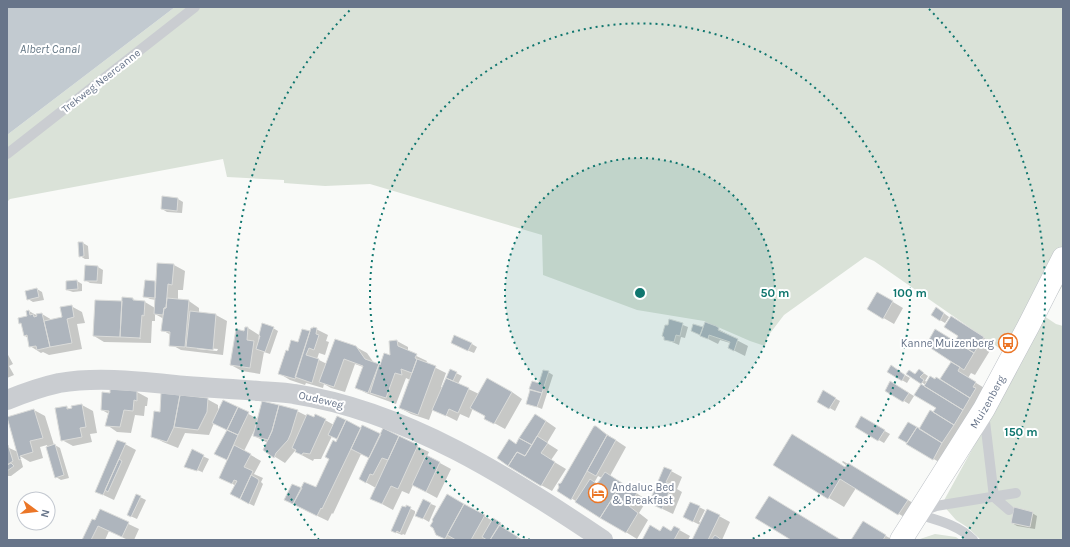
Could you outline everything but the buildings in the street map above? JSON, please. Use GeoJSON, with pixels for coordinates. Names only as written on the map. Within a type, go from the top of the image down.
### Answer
{"type":"FeatureCollection","features":[{"type":"Feature","properties":{"kind":"street","name":"Muizenberg"},"geometry":{"type":"LineString","coordinates":[[902,540],[984,409],[1056,287],[1063,258]]}},
{"type":"Feature","properties":{"kind":"street","name":"Oudeweg"},"geometry":{"type":"LineString","coordinates":[[7,400],[33,390],[59,383],[99,380],[294,394],[347,406],[383,418],[431,438],[544,501],[604,540]]}},
{"type":"Feature","properties":{"kind":"lane","name":"Trekweg Neercanne"},"geometry":{"type":"LineString","coordinates":[[7,154],[195,7]]}},
{"type":"Feature","properties":{"kind":"lane"},"geometry":{"type":"LineString","coordinates":[[984,409],[994,497],[1009,510]]}},
{"type":"Feature","properties":{"kind":"lane"},"geometry":{"type":"LineString","coordinates":[[917,514],[936,506],[1016,493]]}},
{"type":"Feature","properties":{"kind":"lane"},"geometry":{"type":"LineString","coordinates":[[917,514],[947,523],[966,532],[973,540]]}},
{"type":"Feature","properties":{"kind":"shaded area"},"geometry":{"type":"Polygon","coordinates":[[[175,7],[1063,7],[1063,285],[1044,316],[1056,324],[1063,326],[1063,540],[981,540],[967,527],[956,520],[942,504],[1020,360],[1002,350],[874,261],[865,257],[784,315],[768,336],[765,346],[704,321],[637,310],[543,275],[542,235],[370,184],[325,186],[284,183],[284,180],[227,177],[223,159],[10,199],[7,202],[7,135],[175,7]]]}},
{"type":"Feature","properties":{"kind":"shaded area"},"geometry":{"type":"Polygon","coordinates":[[[935,534],[956,537],[960,540],[917,540],[935,534]]]}},
{"type":"Feature","properties":{"kind":"water","name":"Albert Canal"},"geometry":{"type":"Polygon","coordinates":[[[7,7],[175,7],[7,135],[7,7]]]}},
{"type":"Feature","properties":{"kind":"place","name":"Kanne Muizenberg"},"geometry":{"type":"Point","coordinates":[1008,343]}},
{"type":"Feature","properties":{"kind":"place","name":"Andaluc Bed & Breakfast"},"geometry":{"type":"Point","coordinates":[598,493]}}]}
